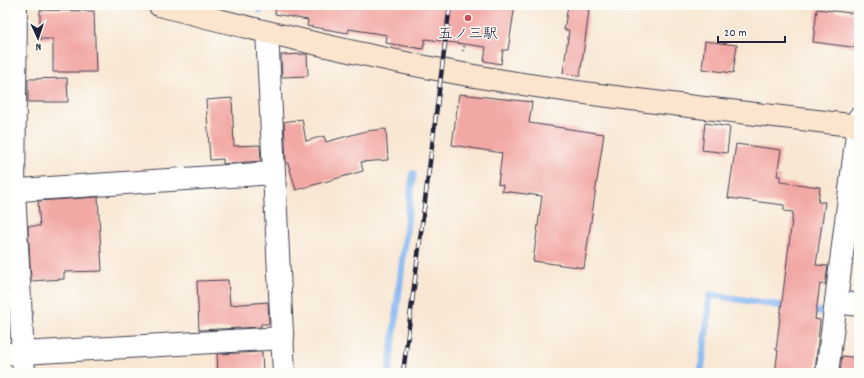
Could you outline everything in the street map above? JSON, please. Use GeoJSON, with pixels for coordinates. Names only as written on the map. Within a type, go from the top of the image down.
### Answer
{"type":"FeatureCollection","features":[{"type":"Feature","properties":{"kind":"street"},"geometry":{"type":"LineString","coordinates":[[16,5],[10,191],[17,360],[283,338]]}},
{"type":"Feature","properties":{"kind":"street"},"geometry":{"type":"LineString","coordinates":[[159,5],[317,45],[441,70],[591,94],[859,123],[827,373]]}},
{"type":"Feature","properties":{"kind":"street"},"geometry":{"type":"LineString","coordinates":[[267,32],[284,373]]}},
{"type":"Feature","properties":{"kind":"street"},"geometry":{"type":"LineString","coordinates":[[10,191],[274,173]]}},
{"type":"Feature","properties":{"kind":"street"},"geometry":{"type":"LineString","coordinates":[[836,302],[859,305]]}},
{"type":"Feature","properties":{"kind":"building"},"geometry":{"type":"Polygon","coordinates":[[[276,5],[515,5],[508,50],[503,50],[501,64],[484,61],[486,47],[425,39],[423,49],[386,43],[387,35],[349,29],[348,33],[307,26],[308,20],[275,14],[276,5]]]}},
{"type":"Feature","properties":{"kind":"building"},"geometry":{"type":"Polygon","coordinates":[[[568,5],[589,5],[580,76],[563,73],[569,30],[564,30],[568,5]]]}},
{"type":"Feature","properties":{"kind":"building"},"geometry":{"type":"Polygon","coordinates":[[[817,9],[859,14],[859,48],[813,42],[817,9]]]}},
{"type":"Feature","properties":{"kind":"building"},"geometry":{"type":"Polygon","coordinates":[[[40,10],[94,11],[96,72],[53,72],[53,39],[40,39],[40,10]]]}},
{"type":"Feature","properties":{"kind":"building"},"geometry":{"type":"Polygon","coordinates":[[[705,41],[737,45],[733,73],[702,69],[705,41]]]}},
{"type":"Feature","properties":{"kind":"building"},"geometry":{"type":"Polygon","coordinates":[[[307,54],[308,76],[282,77],[281,55],[307,54]]]}},
{"type":"Feature","properties":{"kind":"building"},"geometry":{"type":"Polygon","coordinates":[[[67,78],[68,102],[28,102],[28,79],[67,78]]]}},
{"type":"Feature","properties":{"kind":"building"},"geometry":{"type":"Polygon","coordinates":[[[459,94],[532,102],[529,123],[604,134],[584,268],[533,261],[542,196],[502,191],[503,185],[498,184],[502,153],[452,145],[459,94]]]}},
{"type":"Feature","properties":{"kind":"building"},"geometry":{"type":"Polygon","coordinates":[[[232,98],[234,146],[260,145],[261,161],[223,164],[223,159],[210,160],[206,100],[232,98]]]}},
{"type":"Feature","properties":{"kind":"building"},"geometry":{"type":"Polygon","coordinates":[[[302,119],[306,141],[324,136],[326,142],[366,131],[386,129],[388,160],[361,162],[363,171],[296,190],[288,163],[286,163],[284,122],[302,119]]]}},
{"type":"Feature","properties":{"kind":"building"},"geometry":{"type":"Polygon","coordinates":[[[705,123],[730,127],[727,153],[702,150],[705,123]]]}},
{"type":"Feature","properties":{"kind":"building"},"geometry":{"type":"Polygon","coordinates":[[[736,144],[781,150],[777,176],[780,176],[780,182],[820,187],[818,202],[825,202],[816,265],[828,266],[825,285],[820,284],[815,319],[820,320],[815,373],[775,373],[778,350],[776,350],[793,212],[784,211],[784,205],[728,198],[736,144]]]}},
{"type":"Feature","properties":{"kind":"building"},"geometry":{"type":"Polygon","coordinates":[[[98,197],[102,271],[64,272],[64,279],[31,281],[28,226],[40,226],[38,201],[98,197]]]}},
{"type":"Feature","properties":{"kind":"building"},"geometry":{"type":"Polygon","coordinates":[[[228,280],[230,305],[268,302],[269,324],[261,324],[261,327],[199,330],[197,281],[228,280]]]}},
{"type":"Feature","properties":{"kind":"building"},"geometry":{"type":"Polygon","coordinates":[[[262,352],[263,373],[218,373],[217,354],[262,352]]]}},
{"type":"Feature","properties":{"kind":"building"},"geometry":{"type":"Polygon","coordinates":[[[842,356],[859,358],[859,373],[840,373],[842,356]]]}},
{"type":"Feature","properties":{"kind":"waterway"},"geometry":{"type":"LineString","coordinates":[[260,5],[260,10]]}},
{"type":"Feature","properties":{"kind":"waterway"},"geometry":{"type":"LineString","coordinates":[[389,373],[413,174]]}},
{"type":"Feature","properties":{"kind":"waterway"},"geometry":{"type":"LineString","coordinates":[[701,373],[710,295],[790,307]]}},
{"type":"Feature","properties":{"kind":"waterway"},"geometry":{"type":"LineString","coordinates":[[808,310],[821,312]]}},
{"type":"Feature","properties":{"kind":"railway"},"geometry":{"type":"LineString","coordinates":[[403,373],[450,5]]}},
{"type":"Feature","properties":{"kind":"place","name":"五ノ三駅"},"geometry":{"type":"Point","coordinates":[468,18]}}]}
